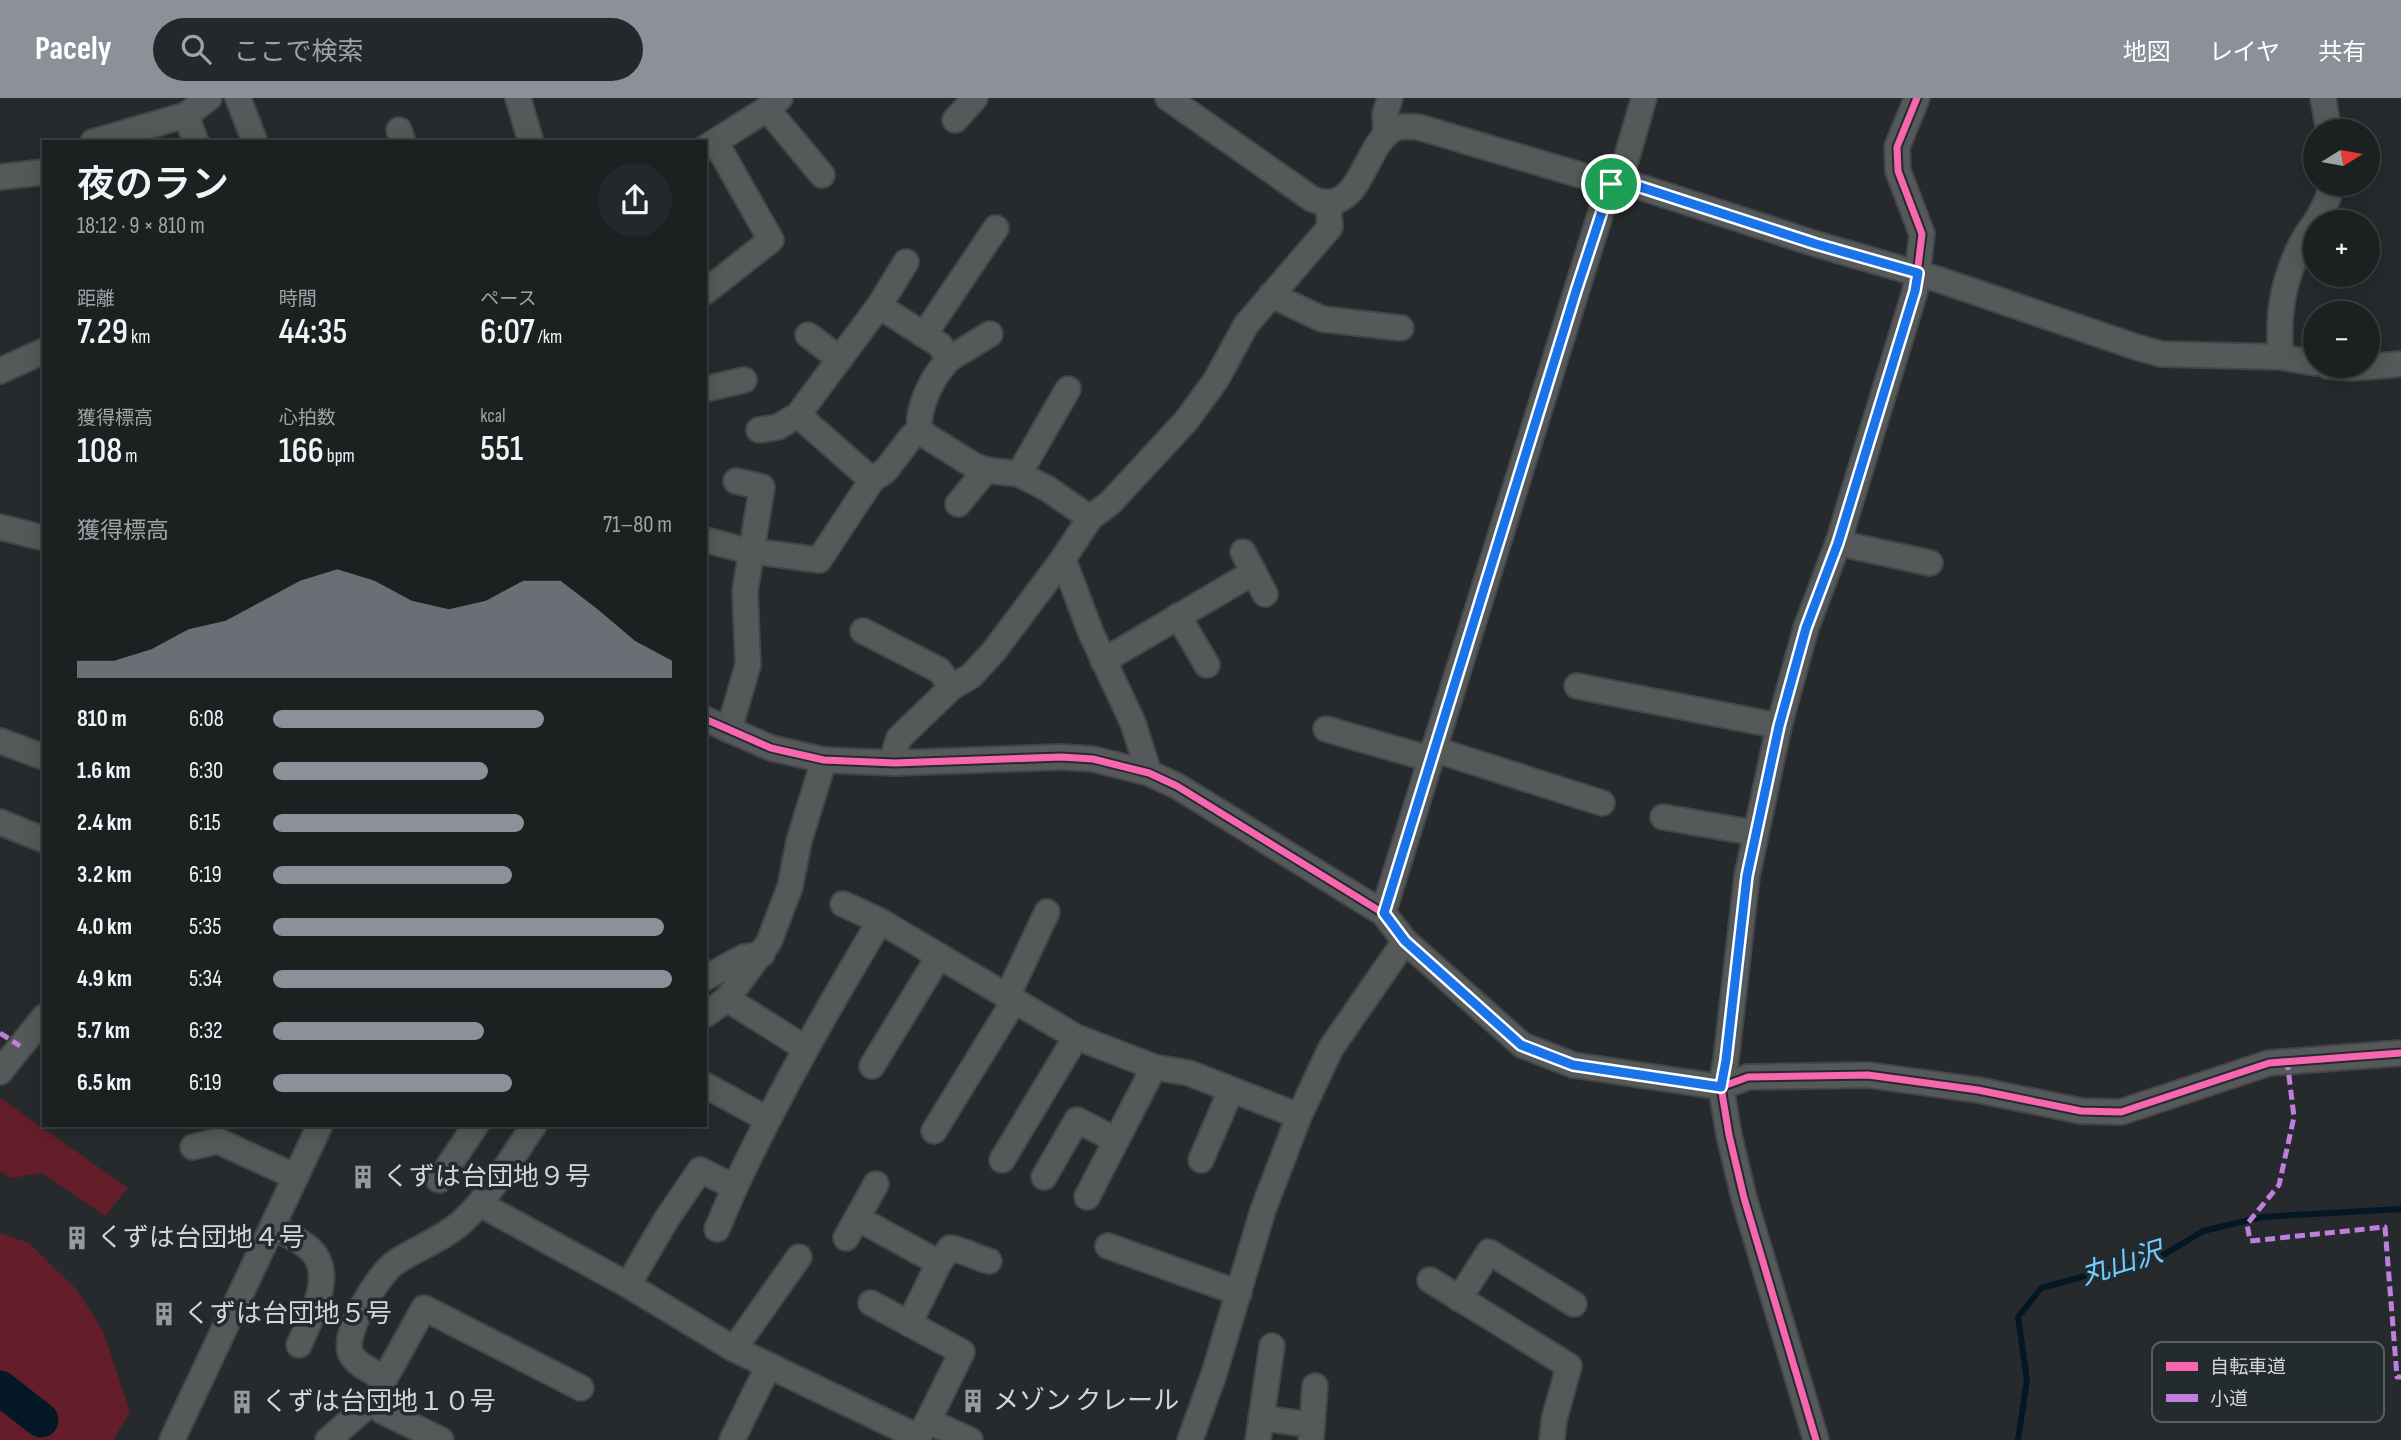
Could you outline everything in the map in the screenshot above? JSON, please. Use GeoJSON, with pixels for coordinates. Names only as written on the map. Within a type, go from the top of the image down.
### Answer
{"type":"FeatureCollection","features":[{"type":"Feature","properties":{"kind":"street"},"geometry":{"type":"LineString","coordinates":[[100,140],[186,115],[209,98]]}},
{"type":"Feature","properties":{"kind":"street"},"geometry":{"type":"LineString","coordinates":[[238,98],[254,140]]}},
{"type":"Feature","properties":{"kind":"street"},"geometry":{"type":"LineString","coordinates":[[519,98],[530,140]]}},
{"type":"Feature","properties":{"kind":"street"},"geometry":{"type":"LineString","coordinates":[[955,120],[975,98]]}},
{"type":"Feature","properties":{"kind":"street"},"geometry":{"type":"LineString","coordinates":[[1168,98],[1312,199],[1328,204],[1349,192],[1360,179],[1386,135],[1394,128],[1418,127],[1611,184],[1631,184],[1816,244],[1918,273],[2161,354],[2281,357],[2303,361]]}},
{"type":"Feature","properties":{"kind":"street"},"geometry":{"type":"LineString","coordinates":[[1386,135],[1385,114],[1390,98]]}},
{"type":"Feature","properties":{"kind":"street"},"geometry":{"type":"LineString","coordinates":[[1384,913],[1611,184],[1624,167],[1644,98]]}},
{"type":"Feature","properties":{"kind":"street"},"geometry":{"type":"LineString","coordinates":[[1816,1440],[1745,1198],[1729,1135],[1721,1087],[1747,876],[1779,726],[1806,628],[1838,543],[1915,291],[1922,234],[1898,171],[1897,148],[1917,98]]}},
{"type":"Feature","properties":{"kind":"street"},"geometry":{"type":"LineString","coordinates":[[2323,98],[2327,119]]}},
{"type":"Feature","properties":{"kind":"street"},"geometry":{"type":"LineString","coordinates":[[707,290],[771,240],[710,145],[774,103],[822,175]]}},
{"type":"Feature","properties":{"kind":"street"},"geometry":{"type":"LineString","coordinates":[[186,115],[195,140]]}},
{"type":"Feature","properties":{"kind":"street"},"geometry":{"type":"LineString","coordinates":[[0,177],[42,172]]}},
{"type":"Feature","properties":{"kind":"street"},"geometry":{"type":"LineString","coordinates":[[2281,357],[2278,328],[2284,289],[2295,258],[2328,196]]}},
{"type":"Feature","properties":{"kind":"street"},"geometry":{"type":"LineString","coordinates":[[895,763],[899,738],[952,687],[971,676],[994,651],[1063,559],[1090,518],[1110,503],[1186,421],[1216,380],[1246,325],[1330,227],[1328,204]]}},
{"type":"Feature","properties":{"kind":"street"},"geometry":{"type":"LineString","coordinates":[[924,335],[996,228]]}},
{"type":"Feature","properties":{"kind":"street"},"geometry":{"type":"LineString","coordinates":[[759,430],[778,427],[803,408],[878,306],[906,262]]}},
{"type":"Feature","properties":{"kind":"street"},"geometry":{"type":"LineString","coordinates":[[1271,295],[1322,318],[1401,328]]}},
{"type":"Feature","properties":{"kind":"street"},"geometry":{"type":"LineString","coordinates":[[878,306],[940,345],[949,359]]}},
{"type":"Feature","properties":{"kind":"street"},"geometry":{"type":"LineString","coordinates":[[990,334],[949,359],[928,392],[918,421],[920,432],[972,465],[986,470],[1019,474],[1048,489],[1090,518]]}},
{"type":"Feature","properties":{"kind":"street"},"geometry":{"type":"LineString","coordinates":[[808,335],[840,359]]}},
{"type":"Feature","properties":{"kind":"street"},"geometry":{"type":"LineString","coordinates":[[0,372],[42,352]]}},
{"type":"Feature","properties":{"kind":"street"},"geometry":{"type":"LineString","coordinates":[[2380,366],[2401,364]]}},
{"type":"Feature","properties":{"kind":"street"},"geometry":{"type":"LineString","coordinates":[[707,389],[744,380]]}},
{"type":"Feature","properties":{"kind":"street"},"geometry":{"type":"LineString","coordinates":[[1019,474],[1068,389]]}},
{"type":"Feature","properties":{"kind":"street"},"geometry":{"type":"LineString","coordinates":[[803,408],[872,480]]}},
{"type":"Feature","properties":{"kind":"street"},"geometry":{"type":"LineString","coordinates":[[707,540],[744,550],[820,561],[872,480],[886,470],[912,436],[920,432]]}},
{"type":"Feature","properties":{"kind":"street"},"geometry":{"type":"LineString","coordinates":[[958,504],[986,470]]}},
{"type":"Feature","properties":{"kind":"street"},"geometry":{"type":"LineString","coordinates":[[729,730],[748,665],[745,591],[762,487],[736,481]]}},
{"type":"Feature","properties":{"kind":"street"},"geometry":{"type":"LineString","coordinates":[[0,527],[42,538]]}},
{"type":"Feature","properties":{"kind":"street"},"geometry":{"type":"LineString","coordinates":[[1838,543],[1930,563]]}},
{"type":"Feature","properties":{"kind":"street"},"geometry":{"type":"LineString","coordinates":[[1063,559],[1091,633],[1133,723],[1149,773]]}},
{"type":"Feature","properties":{"kind":"street"},"geometry":{"type":"LineString","coordinates":[[1104,661],[1178,616],[1248,562],[1265,594]]}},
{"type":"Feature","properties":{"kind":"street"},"geometry":{"type":"LineString","coordinates":[[1178,616],[1207,665]]}},
{"type":"Feature","properties":{"kind":"street"},"geometry":{"type":"LineString","coordinates":[[863,631],[939,670],[952,687]]}},
{"type":"Feature","properties":{"kind":"street"},"geometry":{"type":"LineString","coordinates":[[1577,686],[1779,726]]}},
{"type":"Feature","properties":{"kind":"street"},"geometry":{"type":"LineString","coordinates":[[707,720],[771,748],[824,760],[895,763],[1061,757],[1093,759],[1149,773],[1177,786],[1384,913],[1405,941],[1521,1045],[1573,1065],[1721,1087],[1748,1077],[1868,1075],[1978,1090],[2081,1111],[2121,1112],[2278,1062],[2401,1053]]}},
{"type":"Feature","properties":{"kind":"street"},"geometry":{"type":"LineString","coordinates":[[1326,729],[1432,754],[1602,803]]}},
{"type":"Feature","properties":{"kind":"street"},"geometry":{"type":"LineString","coordinates":[[0,741],[42,756]]}},
{"type":"Feature","properties":{"kind":"street"},"geometry":{"type":"LineString","coordinates":[[707,1014],[727,999],[769,942],[790,887],[799,841],[824,760]]}},
{"type":"Feature","properties":{"kind":"street"},"geometry":{"type":"LineString","coordinates":[[1663,817],[1755,833]]}},
{"type":"Feature","properties":{"kind":"street"},"geometry":{"type":"LineString","coordinates":[[0,822],[42,839]]}},
{"type":"Feature","properties":{"kind":"street"},"geometry":{"type":"LineString","coordinates":[[843,904],[880,920],[1076,1037],[1154,1067],[1189,1073],[1299,1116]]}},
{"type":"Feature","properties":{"kind":"street"},"geometry":{"type":"LineString","coordinates":[[934,1131],[1011,999],[1047,912]]}},
{"type":"Feature","properties":{"kind":"street"},"geometry":{"type":"LineString","coordinates":[[717,1229],[767,1119],[880,920]]}},
{"type":"Feature","properties":{"kind":"street"},"geometry":{"type":"LineString","coordinates":[[1190,1440],[1211,1385],[1263,1210],[1299,1116],[1331,1048],[1405,941]]}},
{"type":"Feature","properties":{"kind":"street"},"geometry":{"type":"LineString","coordinates":[[707,977],[744,957],[762,954]]}},
{"type":"Feature","properties":{"kind":"street"},"geometry":{"type":"LineString","coordinates":[[872,1066],[939,956]]}},
{"type":"Feature","properties":{"kind":"street"},"geometry":{"type":"LineString","coordinates":[[727,999],[805,1048]]}},
{"type":"Feature","properties":{"kind":"street"},"geometry":{"type":"LineString","coordinates":[[0,1072],[42,1020]]}},
{"type":"Feature","properties":{"kind":"street"},"geometry":{"type":"LineString","coordinates":[[1002,1160],[1076,1037]]}},
{"type":"Feature","properties":{"kind":"street"},"geometry":{"type":"LineString","coordinates":[[1087,1197],[1154,1067]]}},
{"type":"Feature","properties":{"kind":"street"},"geometry":{"type":"LineString","coordinates":[[707,1086],[767,1119]]}},
{"type":"Feature","properties":{"kind":"street"},"geometry":{"type":"LineString","coordinates":[[1201,1160],[1231,1090]]}},
{"type":"Feature","properties":{"kind":"street"},"geometry":{"type":"LineString","coordinates":[[1044,1177],[1077,1120],[1116,1140]]}},
{"type":"Feature","properties":{"kind":"street"},"geometry":{"type":"LineString","coordinates":[[172,1440],[319,1127]]}},
{"type":"Feature","properties":{"kind":"street"},"geometry":{"type":"LineString","coordinates":[[439,1180],[475,1127]]}},
{"type":"Feature","properties":{"kind":"street"},"geometry":{"type":"LineString","coordinates":[[440,1440],[381,1396],[351,1353],[348,1342],[373,1288],[384,1272],[462,1222],[480,1204],[533,1127]]}},
{"type":"Feature","properties":{"kind":"street"},"geometry":{"type":"LineString","coordinates":[[193,1147],[218,1141],[296,1177]]}},
{"type":"Feature","properties":{"kind":"street"},"geometry":{"type":"LineString","coordinates":[[628,1285],[666,1220],[701,1170],[735,1187]]}},
{"type":"Feature","properties":{"kind":"street"},"geometry":{"type":"LineString","coordinates":[[876,1184],[851,1228],[939,1263]]}},
{"type":"Feature","properties":{"kind":"street"},"geometry":{"type":"LineString","coordinates":[[480,1204],[628,1285],[734,1349],[769,1366],[921,1433],[970,1440]]}},
{"type":"Feature","properties":{"kind":"street"},"geometry":{"type":"LineString","coordinates":[[272,1226],[313,1251],[321,1272],[318,1300],[299,1345]]}},
{"type":"Feature","properties":{"kind":"street"},"geometry":{"type":"LineString","coordinates":[[1108,1246],[1239,1293]]}},
{"type":"Feature","properties":{"kind":"street"},"geometry":{"type":"LineString","coordinates":[[909,1324],[939,1263],[950,1248],[965,1250],[976,1258],[989,1261]]}},
{"type":"Feature","properties":{"kind":"street"},"geometry":{"type":"LineString","coordinates":[[1459,1299],[1489,1252],[1574,1304]]}},
{"type":"Feature","properties":{"kind":"street"},"geometry":{"type":"LineString","coordinates":[[734,1349],[799,1257]]}},
{"type":"Feature","properties":{"kind":"street"},"geometry":{"type":"LineString","coordinates":[[1430,1280],[1569,1366],[1554,1420],[1552,1440]]}},
{"type":"Feature","properties":{"kind":"street"},"geometry":{"type":"LineString","coordinates":[[871,1303],[962,1352],[921,1433]]}},
{"type":"Feature","properties":{"kind":"street"},"geometry":{"type":"LineString","coordinates":[[352,1440],[381,1396],[424,1308],[581,1388]]}},
{"type":"Feature","properties":{"kind":"street"},"geometry":{"type":"LineString","coordinates":[[1272,1346],[1260,1429],[1305,1432],[1315,1386]]}},
{"type":"Feature","properties":{"kind":"street"},"geometry":{"type":"LineString","coordinates":[[732,1440],[769,1366]]}},
{"type":"Feature","properties":{"kind":"street"},"geometry":{"type":"LineString","coordinates":[[328,1440],[381,1396]]}},
{"type":"Feature","properties":{"kind":"shaded area"},"geometry":{"type":"Polygon","coordinates":[[[0,1098],[128,1188],[105,1216],[42,1173],[11,1178],[0,1171],[0,1098]]]}},
{"type":"Feature","properties":{"kind":"shaded area"},"geometry":{"type":"Polygon","coordinates":[[[0,1233],[29,1243],[77,1290],[103,1331],[130,1412],[113,1440],[0,1440],[0,1233]]]}},
{"type":"Feature","properties":{"kind":"waterway","name":"丸山沢"},"geometry":{"type":"LineString","coordinates":[[2018,1440],[2027,1380],[2018,1317],[2041,1288],[2165,1254],[2203,1231],[2262,1217],[2401,1209]]}},
{"type":"Feature","properties":{"kind":"waterway"},"geometry":{"type":"LineString","coordinates":[[0,1388],[41,1420]]}},
{"type":"Feature","properties":{"kind":"marked path"},"geometry":{"type":"LineString","coordinates":[[0,1033],[20,1046]]}},
{"type":"Feature","properties":{"kind":"marked path"},"geometry":{"type":"LineString","coordinates":[[2287,1060],[2294,1117],[2279,1185],[2247,1224],[2250,1241],[2385,1227],[2397,1377],[2401,1377]]}},
{"type":"Feature","properties":{"kind":"cycle path"},"geometry":{"type":"LineString","coordinates":[[1816,1440],[1744,1198],[1721,1087],[1747,876],[1779,726],[1806,628],[1838,543],[1915,291],[1922,234],[1898,171],[1897,147],[1917,98]]}},
{"type":"Feature","properties":{"kind":"cycle path"},"geometry":{"type":"LineString","coordinates":[[707,720],[771,748],[824,760],[895,763],[1061,757],[1093,759],[1149,773],[1177,786],[1383,913],[1405,941],[1522,1045],[1573,1065],[1721,1087],[1748,1077],[1868,1075],[1978,1090],[2081,1111],[2121,1112],[2269,1063],[2401,1053]]}},
{"type":"Feature","properties":{"kind":"place","name":"くずは台団地９号"},"geometry":{"type":"Point","coordinates":[363,1177]}},
{"type":"Feature","properties":{"kind":"place","name":"くずは台団地４号"},"geometry":{"type":"Point","coordinates":[77,1238]}},
{"type":"Feature","properties":{"kind":"place","name":"くずは台団地５号"},"geometry":{"type":"Point","coordinates":[164,1314]}},
{"type":"Feature","properties":{"kind":"place","name":"メゾン クレール"},"geometry":{"type":"Point","coordinates":[973,1401]}},
{"type":"Feature","properties":{"kind":"place","name":"くずは台団地１０号"},"geometry":{"type":"Point","coordinates":[242,1402]}},
{"type":"Feature","properties":{"kind":"route"},"geometry":{"type":"LineString","coordinates":[[1611,184],[1631,184],[1816,244],[1918,273],[1915,291],[1838,543],[1806,628],[1779,726],[1747,876],[1721,1087],[1573,1065],[1521,1045],[1405,941],[1384,913],[1611,184]]}}]}
